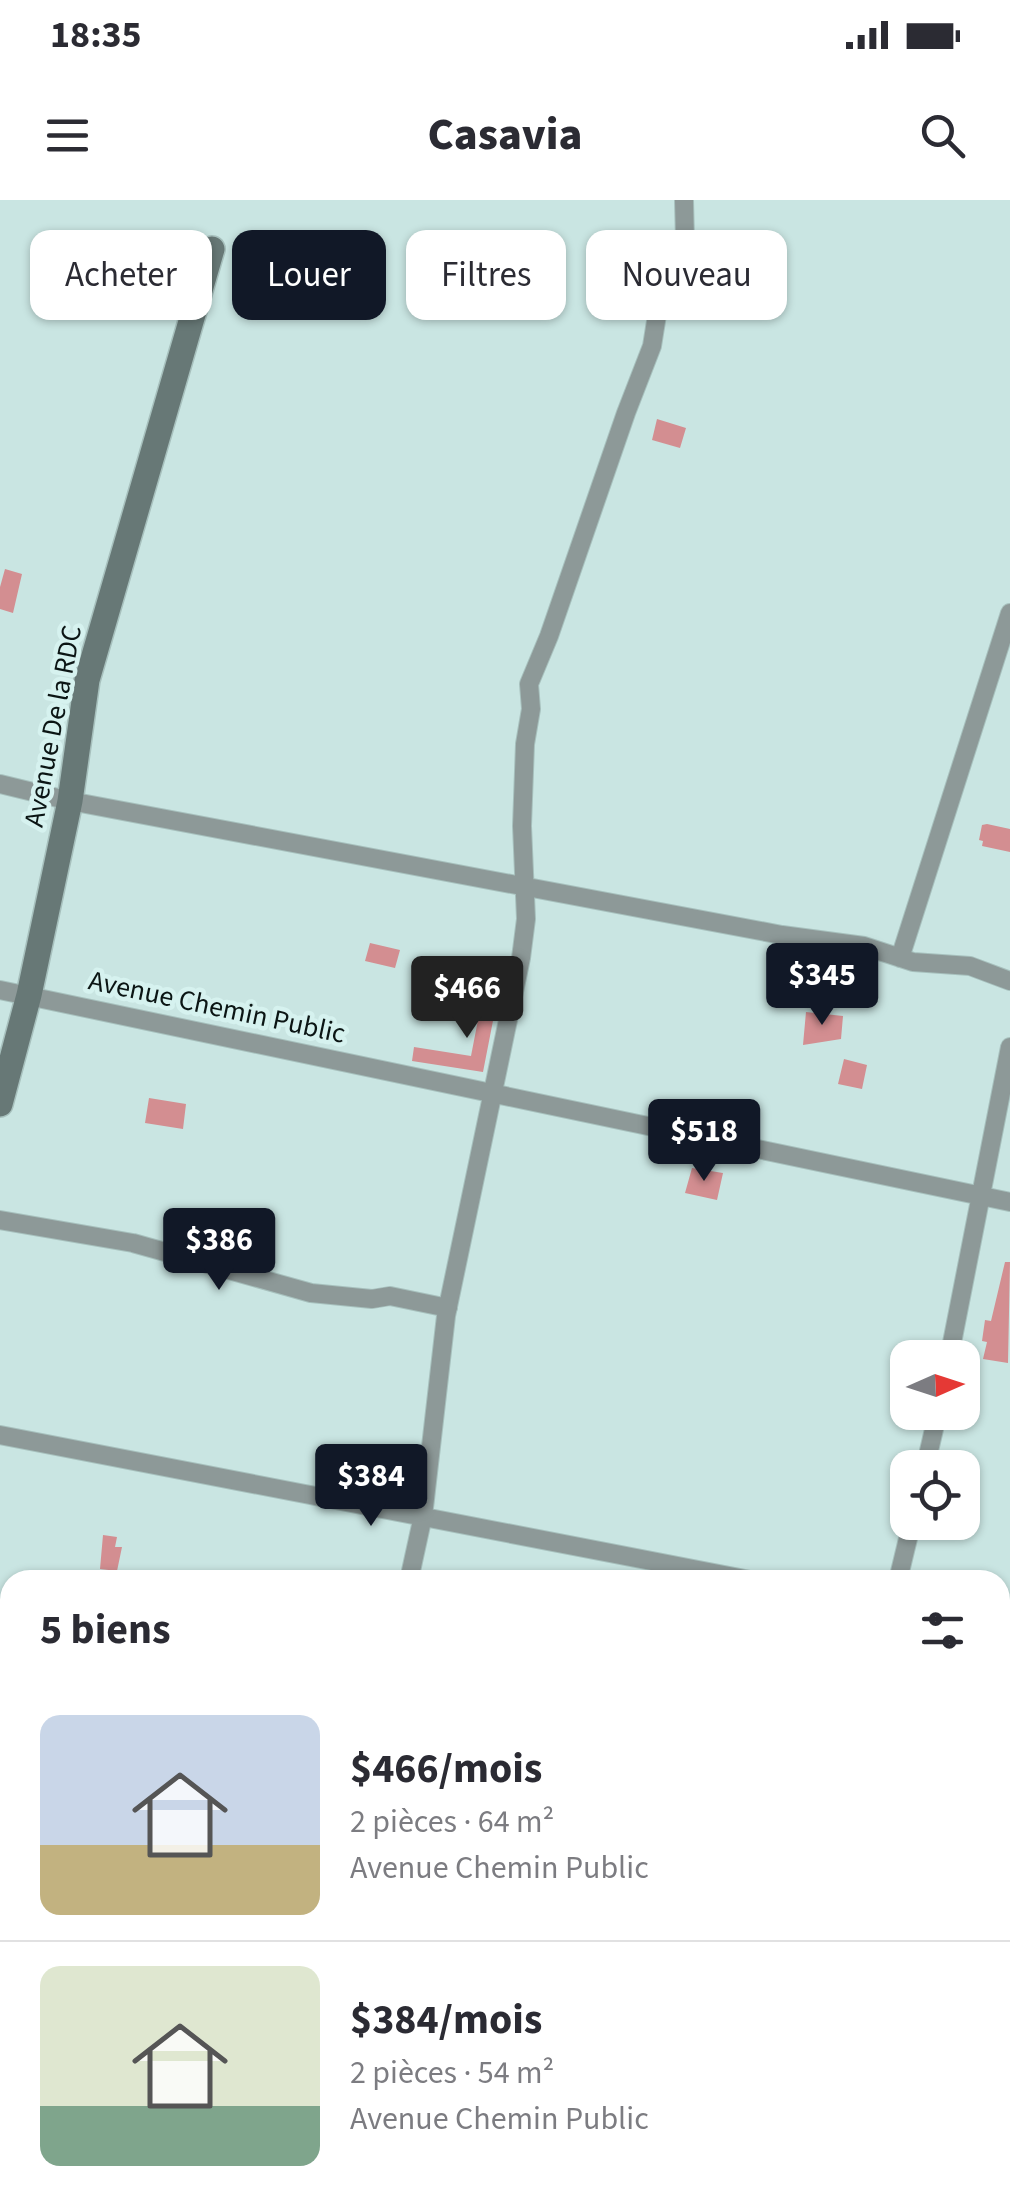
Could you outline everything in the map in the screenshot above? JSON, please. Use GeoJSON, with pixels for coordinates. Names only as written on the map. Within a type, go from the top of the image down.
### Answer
{"type":"FeatureCollection","features":[{"type":"Feature","properties":{"kind":"street"},"geometry":{"type":"LineString","coordinates":[[411,1570],[422,1516],[448,1308],[521,958],[526,888],[522,826],[530,709],[528,684],[549,636],[652,346],[661,290],[685,240],[684,200]]}},
{"type":"Feature","properties":{"kind":"street","name":"Avenue De la RDC"},"geometry":{"type":"LineString","coordinates":[[0,1104],[29,995],[70,800],[87,680],[191,320]]}},
{"type":"Feature","properties":{"kind":"street"},"geometry":{"type":"LineString","coordinates":[[900,958],[1010,612]]}},
{"type":"Feature","properties":{"kind":"street"},"geometry":{"type":"LineString","coordinates":[[0,784],[526,888],[782,935],[864,946],[927,964],[970,966],[1010,981]]}},
{"type":"Feature","properties":{"kind":"street","name":"Avenue Chemin Public"},"geometry":{"type":"LineString","coordinates":[[0,990],[1010,1202]]}},
{"type":"Feature","properties":{"kind":"street"},"geometry":{"type":"LineString","coordinates":[[953,1340],[1010,1048]]}},
{"type":"Feature","properties":{"kind":"street"},"geometry":{"type":"LineString","coordinates":[[0,1220],[133,1243],[312,1293],[372,1299],[390,1296],[448,1308]]}},
{"type":"Feature","properties":{"kind":"street"},"geometry":{"type":"LineString","coordinates":[[0,1435],[699,1570]]}},
{"type":"Feature","properties":{"kind":"street"},"geometry":{"type":"LineString","coordinates":[[900,1570],[908,1540]]}},
{"type":"Feature","properties":{"kind":"building"},"geometry":{"type":"Polygon","coordinates":[[[657,419],[686,428],[680,448],[652,440],[657,419]]]}},
{"type":"Feature","properties":{"kind":"building"},"geometry":{"type":"Polygon","coordinates":[[[5,569],[22,574],[13,613],[0,609],[5,569]]]}},
{"type":"Feature","properties":{"kind":"building"},"geometry":{"type":"Polygon","coordinates":[[[982,825],[1010,829],[1010,852],[982,846],[982,825]]]}},
{"type":"Feature","properties":{"kind":"building"},"geometry":{"type":"Polygon","coordinates":[[[370,943],[400,950],[395,968],[365,961],[370,943]]]}},
{"type":"Feature","properties":{"kind":"building"},"geometry":{"type":"Polygon","coordinates":[[[484,989],[499,990],[483,1072],[412,1061],[414,1047],[471,1056],[484,989]]]}},
{"type":"Feature","properties":{"kind":"building"},"geometry":{"type":"Polygon","coordinates":[[[806,1012],[843,1016],[841,1039],[803,1045],[806,1012]]]}},
{"type":"Feature","properties":{"kind":"building"},"geometry":{"type":"Polygon","coordinates":[[[844,1059],[867,1065],[862,1089],[838,1084],[844,1059]]]}},
{"type":"Feature","properties":{"kind":"building"},"geometry":{"type":"Polygon","coordinates":[[[149,1098],[186,1104],[183,1129],[145,1123],[149,1098]]]}},
{"type":"Feature","properties":{"kind":"building"},"geometry":{"type":"Polygon","coordinates":[[[692,1168],[723,1173],[717,1200],[685,1193],[692,1168]]]}},
{"type":"Feature","properties":{"kind":"building"},"geometry":{"type":"Polygon","coordinates":[[[1005,1262],[1010,1262],[1008,1363],[983,1359],[987,1342],[982,1341],[985,1320],[991,1321],[1005,1262]]]}},
{"type":"Feature","properties":{"kind":"building"},"geometry":{"type":"Polygon","coordinates":[[[103,1535],[117,1537],[115,1547],[122,1547],[117,1570],[100,1569],[103,1535]]]}}]}
